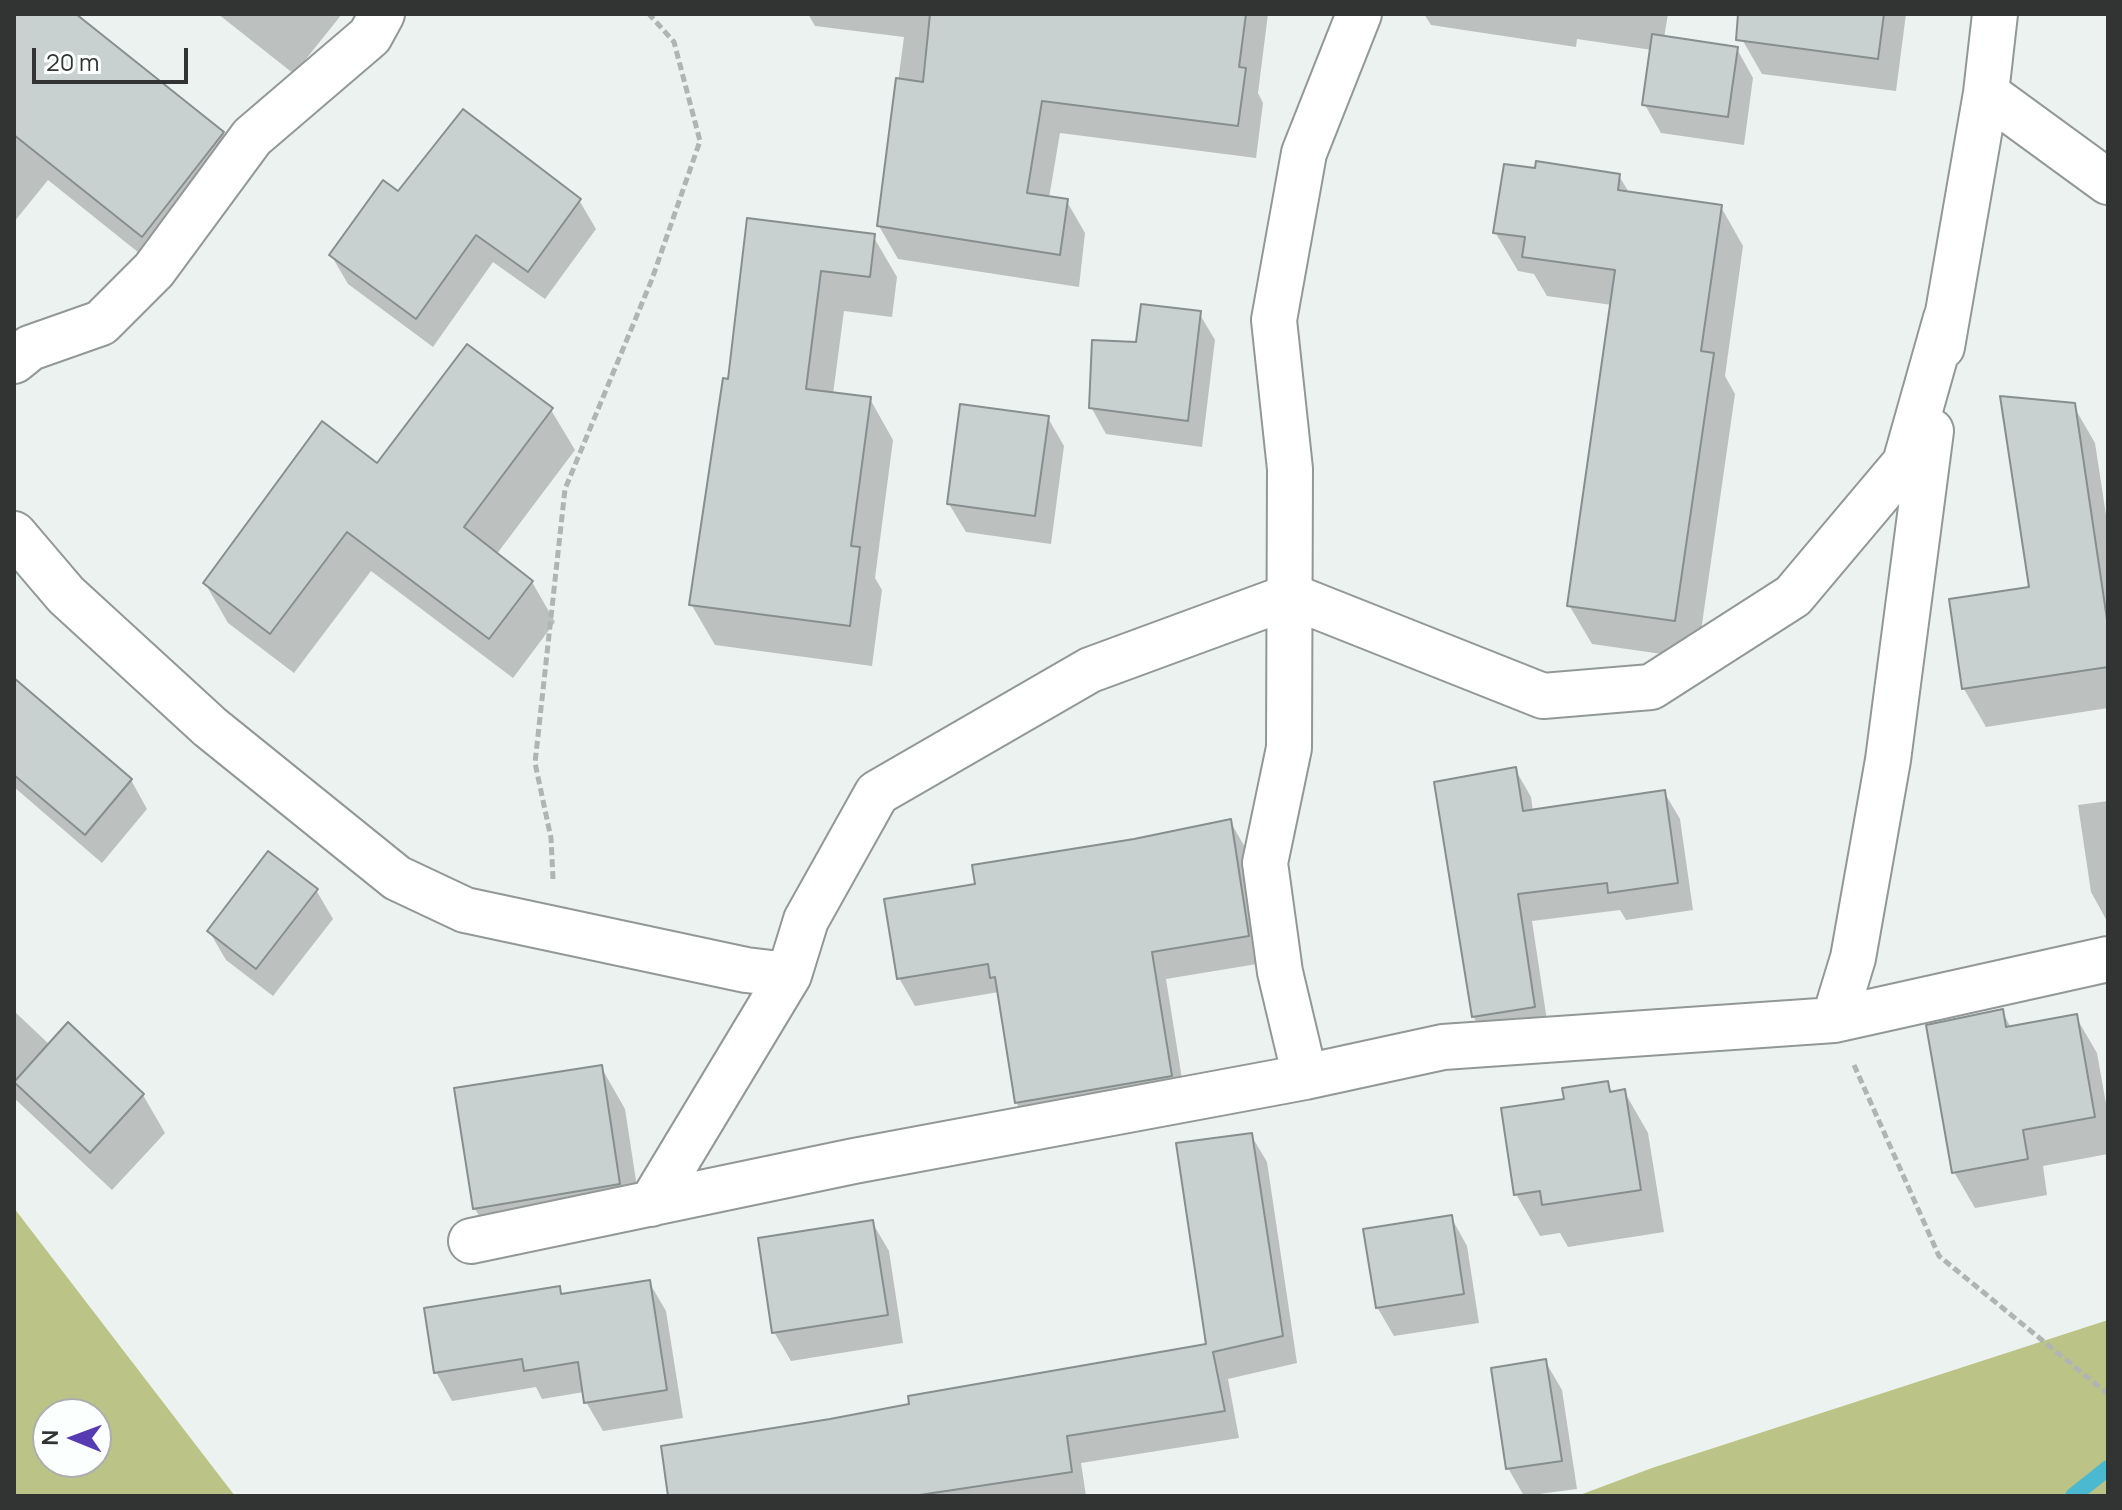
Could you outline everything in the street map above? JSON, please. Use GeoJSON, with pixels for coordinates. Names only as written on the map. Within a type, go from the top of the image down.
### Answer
{"type":"FeatureCollection","features":[{"type":"Feature","properties":{"kind":"street"},"geometry":{"type":"LineString","coordinates":[[14,361],[30,348],[101,323],[154,270],[252,137],[370,36],[382,14]]}},
{"type":"Feature","properties":{"kind":"street"},"geometry":{"type":"LineString","coordinates":[[1305,1077],[1280,972],[1265,863],[1289,748],[1290,469],[1274,320],[1304,153],[1359,14]]}},
{"type":"Feature","properties":{"kind":"street"},"geometry":{"type":"LineString","coordinates":[[1834,1020],[1853,958],[1888,760],[1946,318],[1986,93],[1995,14]]}},
{"type":"Feature","properties":{"kind":"street"},"geometry":{"type":"LineString","coordinates":[[1986,93],[2108,182]]}},
{"type":"Feature","properties":{"kind":"street"},"geometry":{"type":"LineString","coordinates":[[651,1204],[789,975],[806,920],[877,793],[1090,670],[1291,596],[1543,696],[1651,687],[1793,596],[1905,463],[1946,318]]}},
{"type":"Feature","properties":{"kind":"street"},"geometry":{"type":"LineString","coordinates":[[14,534],[66,595],[210,727],[397,878],[465,910],[746,970],[789,975]]}},
{"type":"Feature","properties":{"kind":"street"},"geometry":{"type":"LineString","coordinates":[[471,1241],[854,1161],[1305,1077],[1443,1047],[1834,1020],[2108,959]]}},
{"type":"Feature","properties":{"kind":"path"},"geometry":{"type":"LineString","coordinates":[[557,931],[551,838],[535,763],[565,489],[652,279],[700,141],[674,42],[649,14]]}},
{"type":"Feature","properties":{"kind":"path"},"geometry":{"type":"LineString","coordinates":[[1834,1020],[1939,1256],[2108,1394]]}},
{"type":"Feature","properties":{"kind":"green space"},"geometry":{"type":"Polygon","coordinates":[[[14,1208],[235,1496],[14,1496],[14,1208]]]}},
{"type":"Feature","properties":{"kind":"green space"},"geometry":{"type":"Polygon","coordinates":[[[2108,1320],[2108,1496],[1577,1496],[1652,1468],[2108,1320]]]}},
{"type":"Feature","properties":{"kind":"building"},"geometry":{"type":"Polygon","coordinates":[[[14,14],[76,14],[224,132],[142,237],[14,135],[14,14]]]}},
{"type":"Feature","properties":{"kind":"building"},"geometry":{"type":"Polygon","coordinates":[[[930,14],[1246,14],[1239,67],[1246,68],[1238,126],[1042,101],[1027,193],[1068,199],[1060,255],[877,226],[896,78],[923,82],[930,14]]]}},
{"type":"Feature","properties":{"kind":"building"},"geometry":{"type":"Polygon","coordinates":[[[1738,14],[1884,14],[1878,59],[1736,40],[1738,14]]]}},
{"type":"Feature","properties":{"kind":"building"},"geometry":{"type":"Polygon","coordinates":[[[1652,34],[1738,47],[1728,117],[1642,105],[1652,34]]]}},
{"type":"Feature","properties":{"kind":"building"},"geometry":{"type":"Polygon","coordinates":[[[463,109],[581,199],[528,272],[476,235],[416,319],[329,255],[383,180],[398,191],[463,109]]]}},
{"type":"Feature","properties":{"kind":"building"},"geometry":{"type":"Polygon","coordinates":[[[1536,161],[1620,174],[1618,190],[1722,205],[1701,351],[1714,353],[1675,621],[1567,606],[1615,270],[1522,257],[1525,237],[1493,233],[1504,164],[1535,168],[1536,161]]]}},
{"type":"Feature","properties":{"kind":"building"},"geometry":{"type":"Polygon","coordinates":[[[747,218],[875,234],[870,277],[821,271],[806,389],[871,397],[851,546],[860,547],[850,626],[689,605],[723,378],[728,379],[747,218]]]}},
{"type":"Feature","properties":{"kind":"building"},"geometry":{"type":"Polygon","coordinates":[[[1141,304],[1201,311],[1188,421],[1089,408],[1092,340],[1136,342],[1141,304]]]}},
{"type":"Feature","properties":{"kind":"building"},"geometry":{"type":"Polygon","coordinates":[[[467,344],[553,408],[464,527],[533,581],[489,639],[347,532],[270,634],[203,583],[322,421],[377,463],[467,344]]]}},
{"type":"Feature","properties":{"kind":"building"},"geometry":{"type":"Polygon","coordinates":[[[2000,396],[2075,403],[2108,626],[2108,667],[1962,689],[1949,599],[2029,587],[2000,396]]]}},
{"type":"Feature","properties":{"kind":"building"},"geometry":{"type":"Polygon","coordinates":[[[960,404],[1049,416],[1035,516],[947,504],[960,404]]]}},
{"type":"Feature","properties":{"kind":"building"},"geometry":{"type":"Polygon","coordinates":[[[14,678],[132,779],[85,835],[14,775],[14,678]]]}},
{"type":"Feature","properties":{"kind":"building"},"geometry":{"type":"Polygon","coordinates":[[[1516,767],[1523,811],[1665,790],[1678,883],[1608,893],[1607,883],[1518,894],[1535,1007],[1472,1017],[1434,782],[1516,767]]]}},
{"type":"Feature","properties":{"kind":"building"},"geometry":{"type":"Polygon","coordinates":[[[1231,819],[1249,936],[1152,952],[1172,1076],[1015,1103],[995,977],[990,978],[988,964],[897,979],[884,899],[975,884],[972,865],[1134,839],[1231,819]]]}},
{"type":"Feature","properties":{"kind":"building"},"geometry":{"type":"Polygon","coordinates":[[[268,851],[318,889],[256,969],[207,931],[268,851]]]}},
{"type":"Feature","properties":{"kind":"building"},"geometry":{"type":"Polygon","coordinates":[[[2003,1009],[2006,1027],[2077,1014],[2095,1117],[2023,1130],[2028,1159],[1952,1173],[1926,1025],[2003,1009]]]}},
{"type":"Feature","properties":{"kind":"building"},"geometry":{"type":"Polygon","coordinates":[[[68,1022],[144,1094],[90,1153],[14,1082],[68,1022]]]}},
{"type":"Feature","properties":{"kind":"building"},"geometry":{"type":"Polygon","coordinates":[[[602,1065],[620,1184],[473,1209],[454,1088],[602,1065]]]}},
{"type":"Feature","properties":{"kind":"building"},"geometry":{"type":"Polygon","coordinates":[[[1608,1081],[1610,1092],[1625,1089],[1641,1190],[1542,1205],[1540,1191],[1514,1195],[1501,1108],[1564,1099],[1562,1088],[1608,1081]]]}},
{"type":"Feature","properties":{"kind":"building"},"geometry":{"type":"Polygon","coordinates":[[[1252,1133],[1283,1336],[1213,1352],[1225,1411],[1067,1436],[1072,1472],[913,1496],[668,1496],[661,1446],[830,1419],[909,1404],[908,1396],[1206,1344],[1176,1143],[1252,1133]]]}},
{"type":"Feature","properties":{"kind":"building"},"geometry":{"type":"Polygon","coordinates":[[[1452,1215],[1464,1294],[1376,1308],[1363,1229],[1452,1215]]]}},
{"type":"Feature","properties":{"kind":"building"},"geometry":{"type":"Polygon","coordinates":[[[873,1220],[888,1315],[772,1333],[758,1238],[873,1220]]]}},
{"type":"Feature","properties":{"kind":"building"},"geometry":{"type":"Polygon","coordinates":[[[650,1280],[667,1390],[584,1403],[578,1362],[524,1371],[522,1359],[434,1373],[424,1308],[560,1286],[561,1294],[650,1280]]]}},
{"type":"Feature","properties":{"kind":"building"},"geometry":{"type":"Polygon","coordinates":[[[1546,1359],[1562,1461],[1506,1469],[1491,1368],[1546,1359]]]}},
{"type":"Feature","properties":{"kind":"waterway"},"geometry":{"type":"LineString","coordinates":[[2073,1496],[2108,1468]]}}]}
